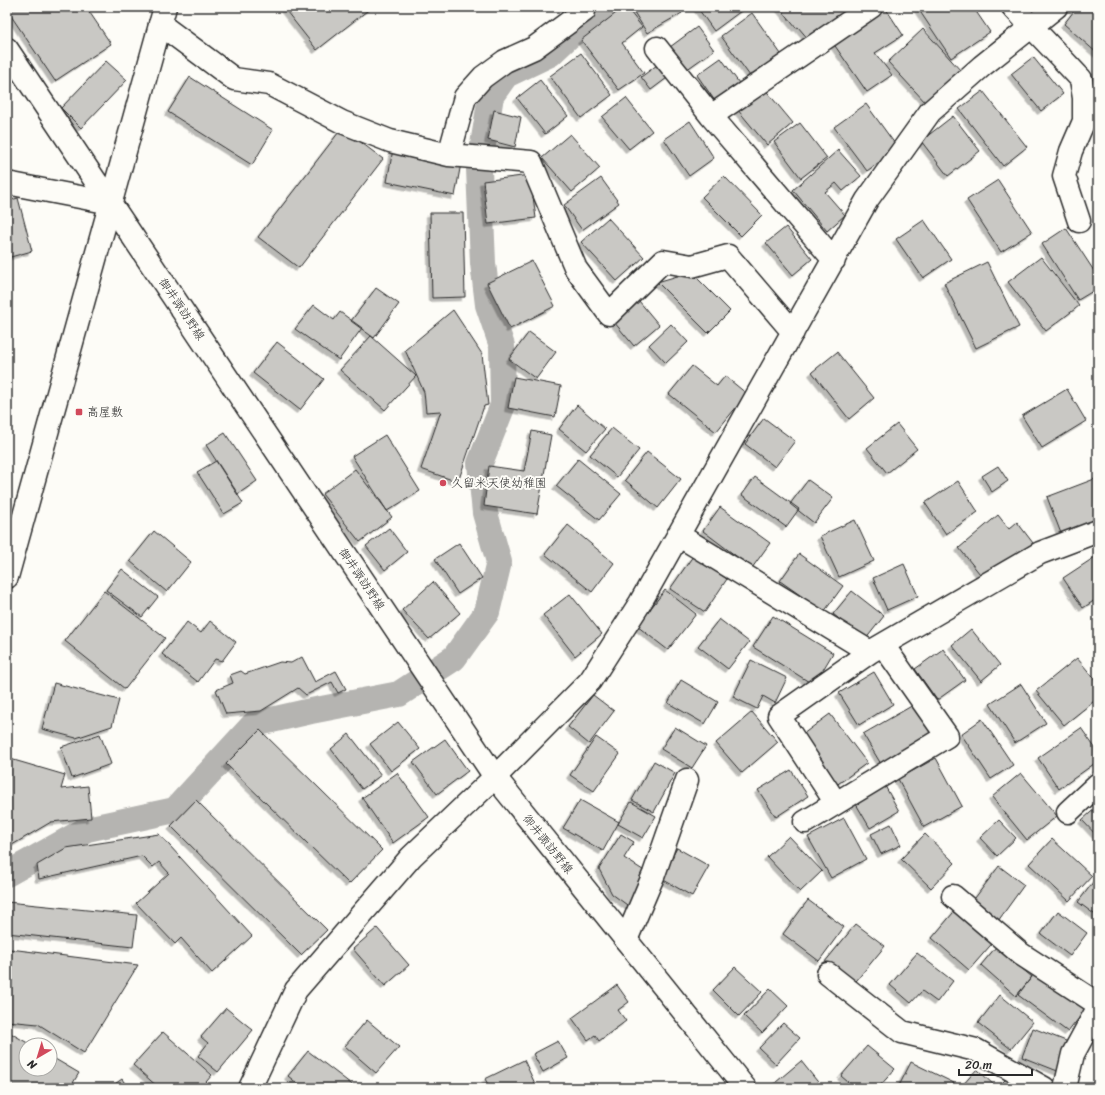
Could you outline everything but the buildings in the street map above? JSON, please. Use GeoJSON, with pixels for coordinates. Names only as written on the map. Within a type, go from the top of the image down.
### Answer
{"type":"FeatureCollection","features":[{"type":"Feature","properties":{"kind":"street"},"geometry":{"type":"LineString","coordinates":[[711,116],[871,7]]}},
{"type":"Feature","properties":{"kind":"street"},"geometry":{"type":"LineString","coordinates":[[1013,7],[1081,79],[1084,98],[1084,121],[1071,151],[1064,176],[1079,222]]}},
{"type":"Feature","properties":{"kind":"street"},"geometry":{"type":"LineString","coordinates":[[250,1088],[296,990],[411,857],[495,777],[590,681],[640,603],[867,200],[930,112],[982,66],[1032,28],[1056,7]]}},
{"type":"Feature","properties":{"kind":"street"},"geometry":{"type":"LineString","coordinates":[[449,155],[465,97],[482,76],[505,61],[534,48],[584,11]]}},
{"type":"Feature","properties":{"kind":"street"},"geometry":{"type":"LineString","coordinates":[[7,577],[162,15],[234,79],[269,84],[342,122],[390,141],[449,155],[531,162],[576,269],[609,314],[663,261],[692,266],[728,256],[793,332]]}},
{"type":"Feature","properties":{"kind":"street"},"geometry":{"type":"LineString","coordinates":[[657,48],[711,116],[834,260]]}},
{"type":"Feature","properties":{"kind":"street","name":"御井諏訪野線"},"geometry":{"type":"LineString","coordinates":[[7,49],[495,777],[745,1088]]}},
{"type":"Feature","properties":{"kind":"street"},"geometry":{"type":"LineString","coordinates":[[7,183],[111,203]]}},
{"type":"Feature","properties":{"kind":"street"},"geometry":{"type":"LineString","coordinates":[[836,803],[779,716],[876,649],[1040,553],[1098,531]]}},
{"type":"Feature","properties":{"kind":"street"},"geometry":{"type":"LineString","coordinates":[[678,535],[876,649],[947,736],[805,822]]}},
{"type":"Feature","properties":{"kind":"street"},"geometry":{"type":"LineString","coordinates":[[626,940],[654,874],[687,780]]}},
{"type":"Feature","properties":{"kind":"street"},"geometry":{"type":"LineString","coordinates":[[1068,812],[1098,784]]}},
{"type":"Feature","properties":{"kind":"street"},"geometry":{"type":"LineString","coordinates":[[953,896],[1021,954],[1098,1004]]}},
{"type":"Feature","properties":{"kind":"street"},"geometry":{"type":"LineString","coordinates":[[828,974],[902,1032],[976,1050],[1044,1088]]}},
{"type":"Feature","properties":{"kind":"street"},"geometry":{"type":"LineString","coordinates":[[1065,1088],[1073,1054],[1098,1008]]}},
{"type":"Feature","properties":{"kind":"waterway"},"geometry":{"type":"LineString","coordinates":[[7,874],[87,829],[175,810],[254,724],[399,694],[454,658],[487,612],[499,562],[485,513],[480,463],[503,405],[502,346],[488,305],[483,263],[479,169],[491,96],[506,75],[550,54],[568,37],[599,16],[607,7]]}},
{"type":"Feature","properties":{"kind":"place","name":"高屋敷"},"geometry":{"type":"Point","coordinates":[79,412]}},
{"type":"Feature","properties":{"kind":"place","name":"久留米天使幼稚園"},"geometry":{"type":"Point","coordinates":[443,483]}}]}
